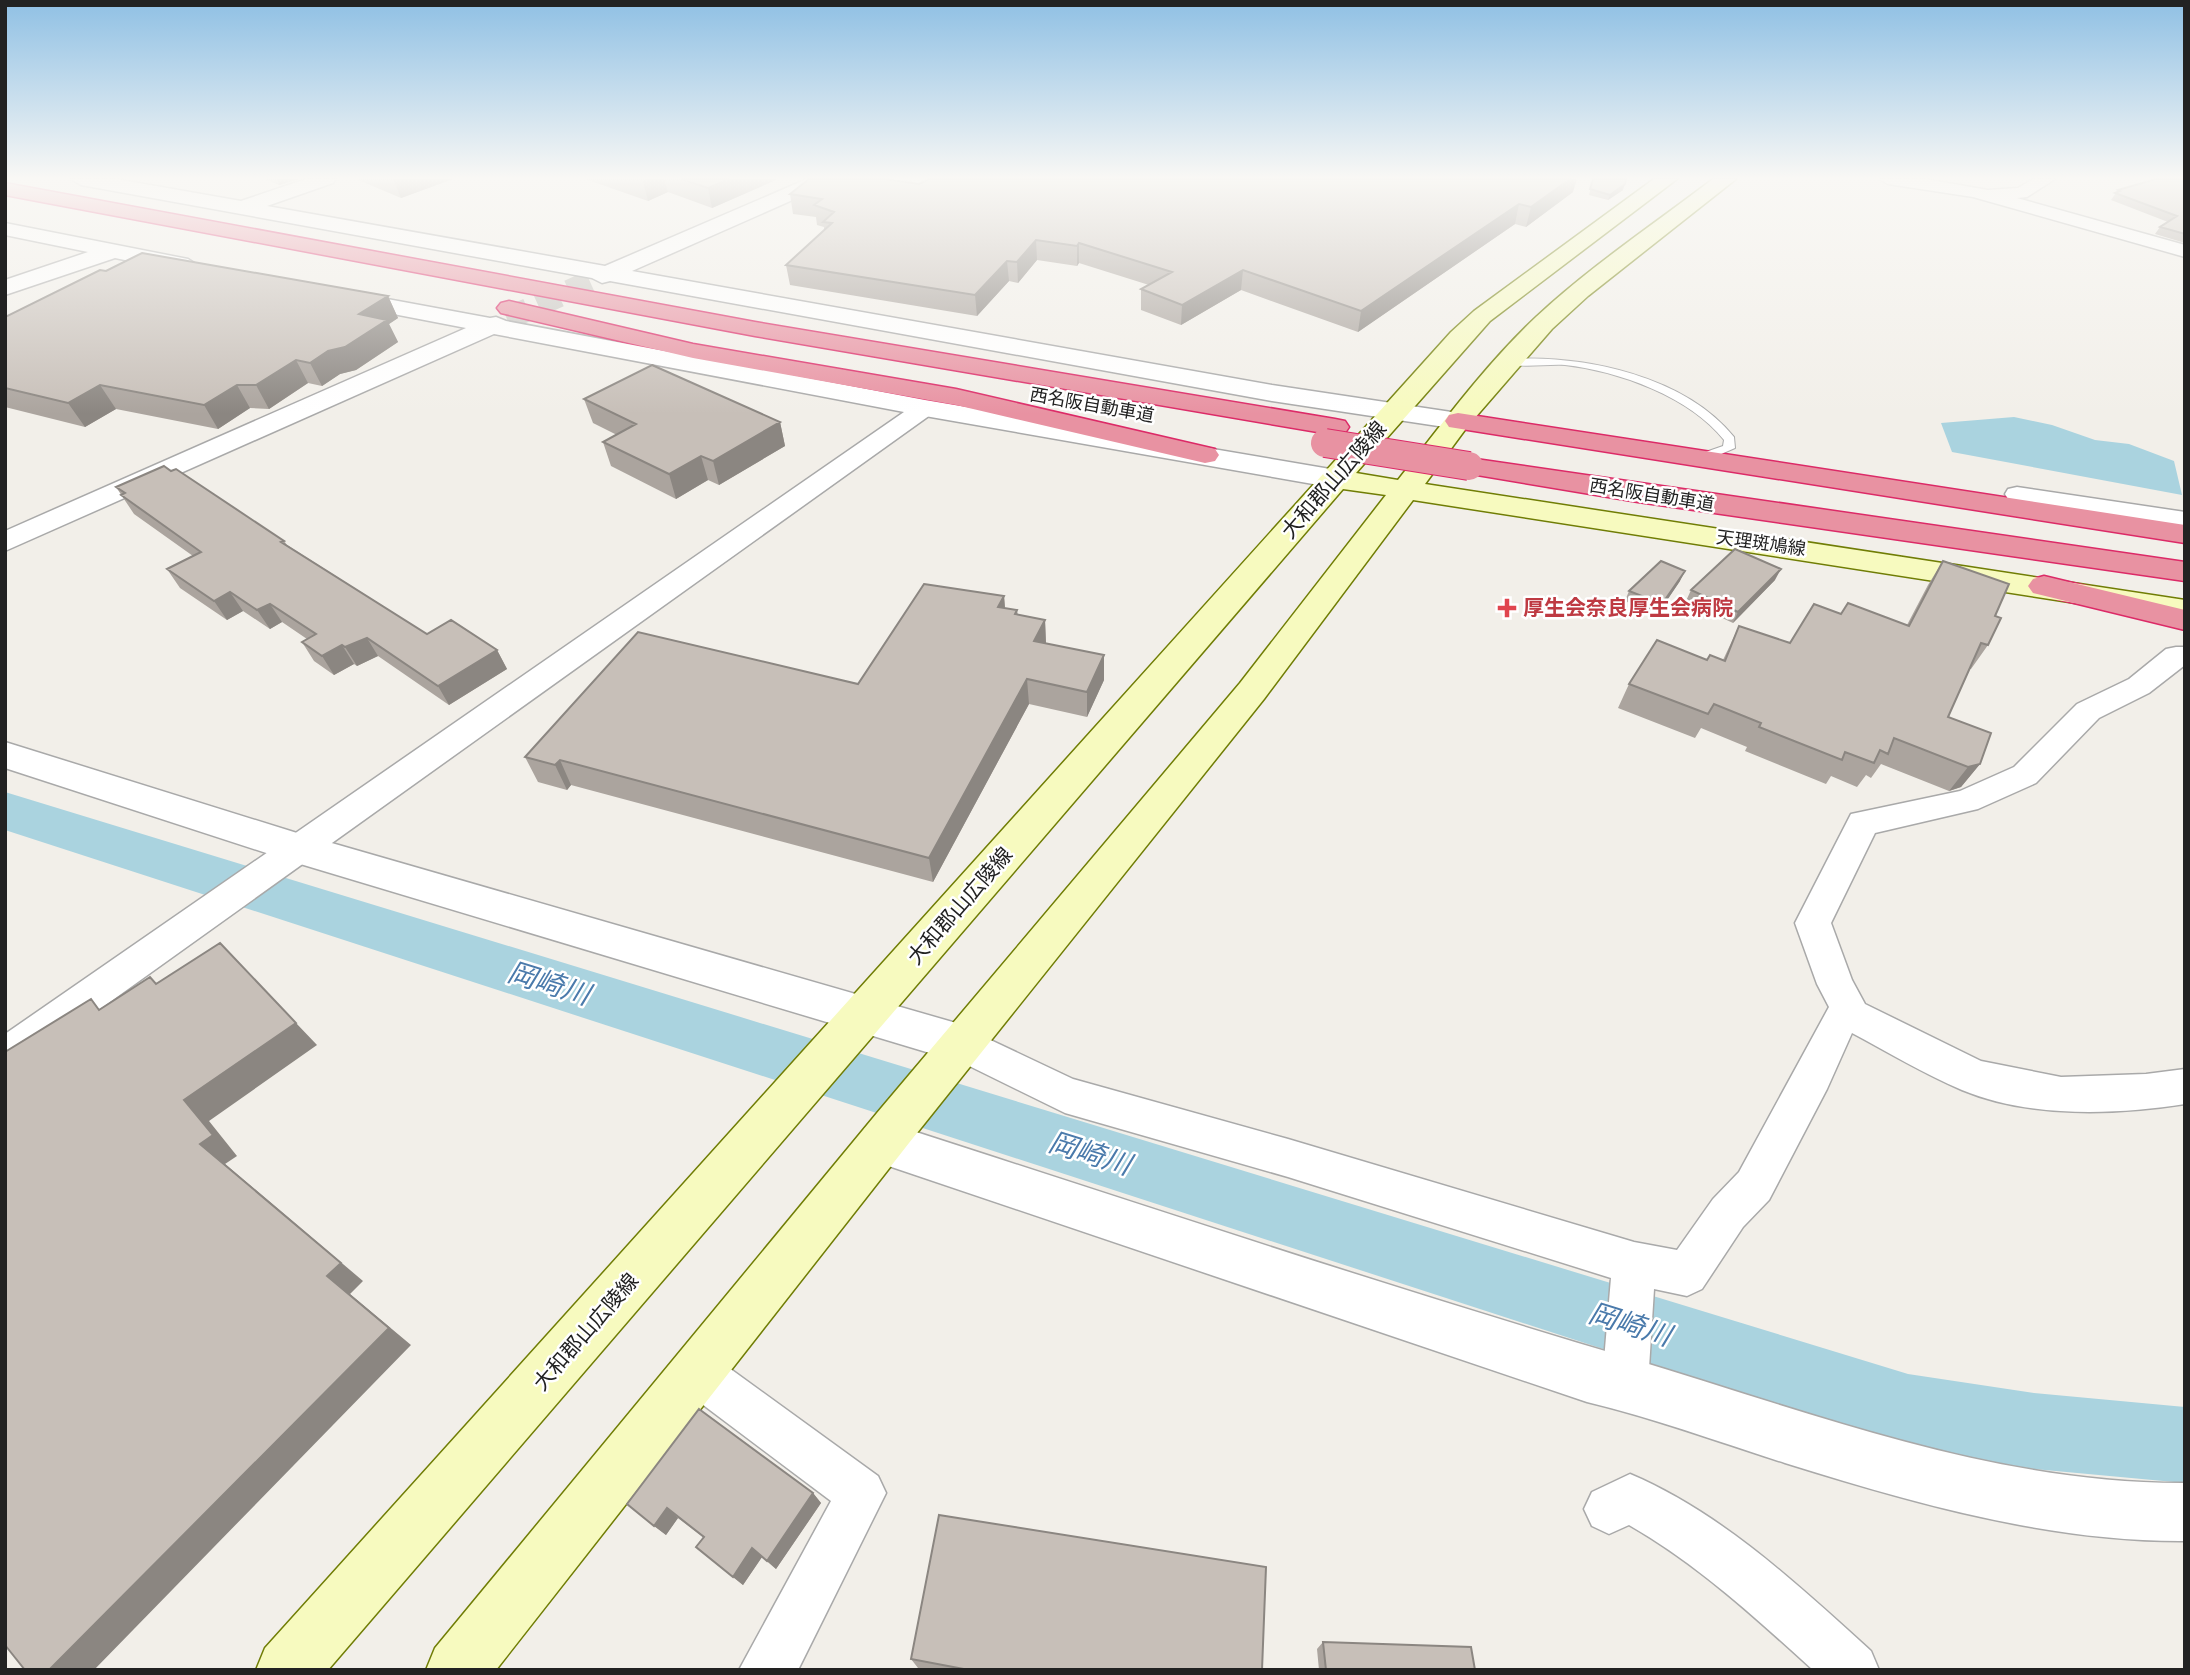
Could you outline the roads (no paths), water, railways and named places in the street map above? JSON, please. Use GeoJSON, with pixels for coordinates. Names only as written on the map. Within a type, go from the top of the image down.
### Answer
{"type":"FeatureCollection","features":[{"type":"Feature","properties":{"kind":"highway"},"geometry":{"type":"LineString","coordinates":[[278,257],[656,343],[956,397],[1205,455]]}},
{"type":"Feature","properties":{"kind":"highway","name":"西名阪自動車道"},"geometry":{"type":"LineString","coordinates":[[294,257],[739,342],[1473,458],[2185,551]]}},
{"type":"Feature","properties":{"kind":"highway","name":"西名阪自動車道"},"geometry":{"type":"LineString","coordinates":[[363,257],[1330,435]]}},
{"type":"Feature","properties":{"kind":"highway"},"geometry":{"type":"LineString","coordinates":[[394,263],[761,314],[1153,377],[1272,393]]}},
{"type":"Feature","properties":{"kind":"highway"},"geometry":{"type":"LineString","coordinates":[[1458,421],[2185,534]]}},
{"type":"Feature","properties":{"kind":"highway","name":"西名阪自動車道"},"geometry":{"type":"LineString","coordinates":[[1473,458],[1638,494],[2185,572]]}},
{"type":"Feature","properties":{"kind":"highway"},"geometry":{"type":"LineString","coordinates":[[1638,494],[1758,516],[2185,583]]}},
{"type":"Feature","properties":{"kind":"highway"},"geometry":{"type":"LineString","coordinates":[[2044,586],[2185,620]]}},
{"type":"Feature","properties":{"kind":"main road","name":"大和郡山広陵線"},"geometry":{"type":"LineString","coordinates":[[287,1670],[793,1098],[1393,411],[1482,316],[1561,257]]}},
{"type":"Feature","properties":{"kind":"main road"},"geometry":{"type":"LineString","coordinates":[[457,1670],[888,1135],[1252,691],[1458,421],[1543,324],[1624,257]]}},
{"type":"Feature","properties":{"kind":"main road","name":"天理斑鳩線"},"geometry":{"type":"LineString","coordinates":[[1336,479],[1406,492],[2044,586],[2185,610]]}},
{"type":"Feature","properties":{"kind":"street"},"geometry":{"type":"LineString","coordinates":[[5,288],[94,257]]}},
{"type":"Feature","properties":{"kind":"street"},"geometry":{"type":"LineString","coordinates":[[143,257],[206,270]]}},
{"type":"Feature","properties":{"kind":"street"},"geometry":{"type":"LineString","coordinates":[[497,257],[1272,393],[1458,421]]}},
{"type":"Feature","properties":{"kind":"street"},"geometry":{"type":"LineString","coordinates":[[600,277],[645,257]]}},
{"type":"Feature","properties":{"kind":"street"},"geometry":{"type":"LineString","coordinates":[[327,295],[498,323],[925,408],[1336,479]]}},
{"type":"Feature","properties":{"kind":"street"},"geometry":{"type":"LineString","coordinates":[[5,542],[498,323]]}},
{"type":"Feature","properties":{"kind":"street"},"geometry":{"type":"LineString","coordinates":[[5,1055],[925,408]]}},
{"type":"Feature","properties":{"kind":"street"},"geometry":{"type":"LineString","coordinates":[[2017,494],[2185,520]]}},
{"type":"Feature","properties":{"kind":"street"},"geometry":{"type":"LineString","coordinates":[[2185,656],[2176,656],[2139,687],[2088,711],[2025,775],[1967,801],[1863,823],[1814,923],[1835,984],[1852,1015],[1975,1077],[2061,1095],[2146,1092],[2185,1086]]}},
{"type":"Feature","properties":{"kind":"street"},"geometry":{"type":"LineString","coordinates":[[5,755],[292,852],[957,1052],[1065,1095],[1288,1158],[1633,1264],[1687,1275],[1728,1213],[1754,1186],[1813,1077],[1839,1020],[1852,1015]]}},
{"type":"Feature","properties":{"kind":"street"},"geometry":{"type":"LineString","coordinates":[[888,1135],[1587,1375],[1625,1384],[1930,1479],[2009,1494],[2141,1513],[2185,1512]]}},
{"type":"Feature","properties":{"kind":"street"},"geometry":{"type":"LineString","coordinates":[[1625,1384],[1633,1264]]}},
{"type":"Feature","properties":{"kind":"street"},"geometry":{"type":"LineString","coordinates":[[698,1373],[861,1493],[783,1646],[766,1670]]}},
{"type":"Feature","properties":{"kind":"street"},"geometry":{"type":"LineString","coordinates":[[1609,1508],[1630,1499],[1678,1524],[1756,1581],[1852,1670]]}},
{"type":"Feature","properties":{"kind":"lane"},"geometry":{"type":"LineString","coordinates":[[1510,362],[1550,360],[1578,363],[1632,379],[1683,402],[1725,430],[1730,440],[1728,448],[1720,454],[1701,458]]}},
{"type":"Feature","properties":{"kind":"water"},"geometry":{"type":"Polygon","coordinates":[[[2014,417],[2052,425],[2095,440],[2129,444],[2174,461],[2182,495],[1952,452],[1941,423],[2014,417]]]}},
{"type":"Feature","properties":{"kind":"waterway","name":"岡崎川"},"geometry":{"type":"LineString","coordinates":[[5,811],[1908,1411],[2034,1431],[2185,1445]]}},
{"type":"Feature","properties":{"kind":"tunnel"},"geometry":{"type":"LineString","coordinates":[[507,319],[594,280]]}},
{"type":"Feature","properties":{"kind":"place","name":"厚生会奈良厚生会病院"},"geometry":{"type":"Point","coordinates":[1507,608]}}]}
